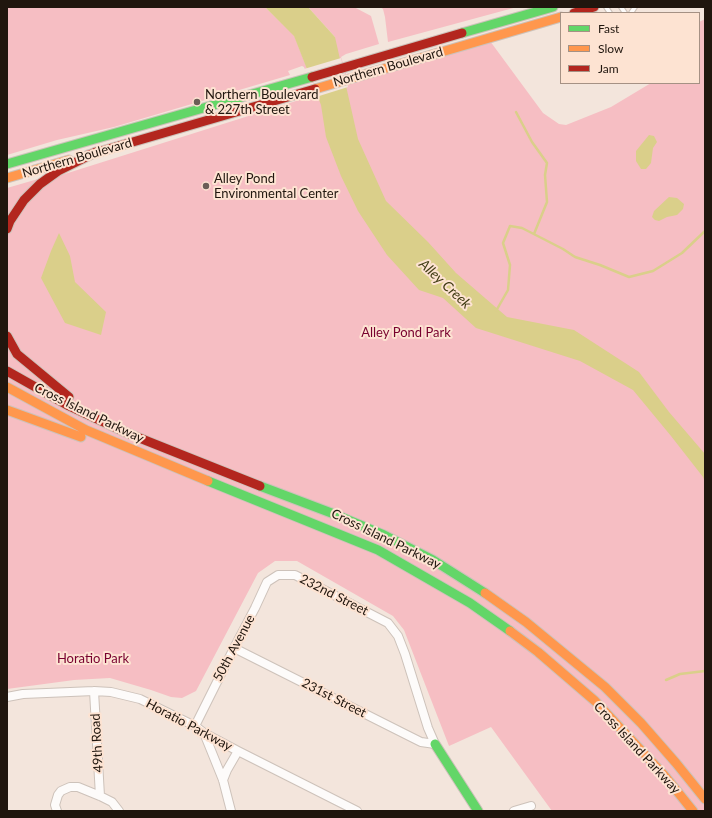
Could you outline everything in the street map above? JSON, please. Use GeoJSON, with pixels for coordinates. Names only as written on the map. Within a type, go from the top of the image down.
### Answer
{"type":"FeatureCollection","features":[{"type":"Feature","properties":{"kind":"main road","name":"Northern Boulevard"},"geometry":{"type":"LineString","coordinates":[[7,164],[553,7]]}},
{"type":"Feature","properties":{"kind":"main road"},"geometry":{"type":"LineString","coordinates":[[577,12],[594,7]]}},
{"type":"Feature","properties":{"kind":"main road","name":"Northern Boulevard"},"geometry":{"type":"LineString","coordinates":[[7,178],[560,17]]}},
{"type":"Feature","properties":{"kind":"main road"},"geometry":{"type":"LineString","coordinates":[[7,229],[10,221],[24,200],[40,184],[58,171],[96,152]]}},
{"type":"Feature","properties":{"kind":"main road"},"geometry":{"type":"LineString","coordinates":[[7,336],[18,354],[44,377],[72,399],[127,433]]}},
{"type":"Feature","properties":{"kind":"main road","name":"Cross Island Parkway"},"geometry":{"type":"LineString","coordinates":[[7,371],[69,406],[127,433],[334,514],[384,535],[433,560],[480,589],[526,622],[605,687],[641,723],[705,799]]}},
{"type":"Feature","properties":{"kind":"main road","name":"Cross Island Parkway"},"geometry":{"type":"LineString","coordinates":[[7,387],[86,430],[182,471],[378,550],[470,603],[526,643],[555,666],[594,701],[628,735],[664,775],[693,811]]}},
{"type":"Feature","properties":{"kind":"main road"},"geometry":{"type":"LineString","coordinates":[[7,410],[56,427],[116,451],[182,471]]}},
{"type":"Feature","properties":{"kind":"main road"},"geometry":{"type":"LineString","coordinates":[[435,744],[478,811]]}},
{"type":"Feature","properties":{"kind":"street","name":"232nd Street"},"geometry":{"type":"LineString","coordinates":[[278,575],[294,575],[388,623],[398,636],[405,654],[428,728],[435,744]]}},
{"type":"Feature","properties":{"kind":"street","name":"50th Avenue"},"geometry":{"type":"LineString","coordinates":[[195,726],[267,582],[278,575]]}},
{"type":"Feature","properties":{"kind":"street","name":"231st Street"},"geometry":{"type":"LineString","coordinates":[[234,648],[421,742],[435,744]]}},
{"type":"Feature","properties":{"kind":"street","name":"Horatio Parkway"},"geometry":{"type":"LineString","coordinates":[[7,697],[23,694],[94,691],[111,692],[140,699],[195,726],[204,733],[238,751],[357,811]]}},
{"type":"Feature","properties":{"kind":"street","name":"49th Road"},"geometry":{"type":"LineString","coordinates":[[94,691],[100,796]]}},
{"type":"Feature","properties":{"kind":"street"},"geometry":{"type":"LineString","coordinates":[[204,733],[223,780],[231,811]]}},
{"type":"Feature","properties":{"kind":"street"},"geometry":{"type":"LineString","coordinates":[[223,780],[238,751]]}},
{"type":"Feature","properties":{"kind":"street","name":"49th Road"},"geometry":{"type":"LineString","coordinates":[[56,811],[56,800],[58,794],[70,787],[78,787],[100,796],[112,802],[119,811]]}},
{"type":"Feature","properties":{"kind":"street"},"geometry":{"type":"LineString","coordinates":[[514,811],[531,806]]}},
{"type":"Feature","properties":{"kind":"green space","name":"Alley Pond Park"},"geometry":{"type":"Polygon","coordinates":[[[7,7],[265,7],[294,35],[317,94],[335,37],[308,7],[354,7],[371,16],[379,44],[346,54],[341,57],[349,84],[490,41],[543,113],[559,124],[566,125],[611,107],[649,84],[700,84],[700,22],[705,19],[705,811],[552,811],[491,727],[449,746],[404,630],[393,616],[297,561],[275,561],[258,573],[196,691],[182,698],[171,697],[110,678],[74,680],[7,689],[7,188],[38,179],[33,184],[315,95],[304,67],[302,66],[288,71],[290,75],[114,127],[57,140],[7,155],[7,7]]]}},
{"type":"Feature","properties":{"kind":"green space"},"geometry":{"type":"Polygon","coordinates":[[[380,7],[517,7],[388,42],[385,17],[383,9],[380,7]]]}},
{"type":"Feature","properties":{"kind":"water","name":"Alley Creek"},"geometry":{"type":"Polygon","coordinates":[[[265,7],[308,7],[335,37],[358,139],[386,201],[428,242],[456,273],[507,317],[574,330],[639,372],[669,412],[705,454],[705,482],[703,477],[671,436],[633,390],[580,361],[476,328],[443,298],[419,290],[387,255],[358,211],[341,176],[326,137],[321,105],[294,36],[265,7]]]}},
{"type":"Feature","properties":{"kind":"water"},"geometry":{"type":"Polygon","coordinates":[[[649,135],[654,136],[657,142],[653,148],[651,163],[646,169],[641,169],[636,161],[636,151],[649,135]]]}},
{"type":"Feature","properties":{"kind":"water"},"geometry":{"type":"Polygon","coordinates":[[[669,197],[677,198],[684,204],[683,209],[677,215],[667,217],[659,221],[655,220],[652,217],[654,211],[669,197]]]}},
{"type":"Feature","properties":{"kind":"water"},"geometry":{"type":"Polygon","coordinates":[[[59,233],[70,256],[75,282],[106,312],[101,335],[65,323],[41,278],[59,233]]]}},
{"type":"Feature","properties":{"kind":"pier"},"geometry":{"type":"Polygon","coordinates":[[[341,58],[348,87],[316,97],[304,69],[341,58]]]}},
{"type":"Feature","properties":{"kind":"waterway"},"geometry":{"type":"LineString","coordinates":[[516,112],[532,142],[547,163],[545,175],[547,202],[534,234]]}},
{"type":"Feature","properties":{"kind":"waterway"},"geometry":{"type":"LineString","coordinates":[[496,311],[508,290],[510,265],[503,243],[510,226],[522,228],[563,249],[575,257],[629,277],[653,271],[682,253],[705,231]]}},
{"type":"Feature","properties":{"kind":"waterway"},"geometry":{"type":"LineString","coordinates":[[666,680],[680,674],[705,671]]}},
{"type":"Feature","properties":{"kind":"traffic: fast"},"geometry":{"type":"LineString","coordinates":[[462,33],[553,7]]}},
{"type":"Feature","properties":{"kind":"traffic: fast"},"geometry":{"type":"LineString","coordinates":[[7,164],[312,77]]}},
{"type":"Feature","properties":{"kind":"traffic: fast"},"geometry":{"type":"LineString","coordinates":[[208,481],[378,550],[470,603],[510,631]]}},
{"type":"Feature","properties":{"kind":"traffic: fast"},"geometry":{"type":"LineString","coordinates":[[260,486],[384,535],[433,560],[485,593]]}},
{"type":"Feature","properties":{"kind":"traffic: fast"},"geometry":{"type":"LineString","coordinates":[[435,744],[478,811]]}},
{"type":"Feature","properties":{"kind":"traffic: slow"},"geometry":{"type":"LineString","coordinates":[[315,89],[560,17]]}},
{"type":"Feature","properties":{"kind":"traffic: slow"},"geometry":{"type":"LineString","coordinates":[[7,178],[69,160]]}},
{"type":"Feature","properties":{"kind":"traffic: slow"},"geometry":{"type":"LineString","coordinates":[[7,387],[86,430],[208,481]]}},
{"type":"Feature","properties":{"kind":"traffic: slow"},"geometry":{"type":"LineString","coordinates":[[7,410],[81,437]]}},
{"type":"Feature","properties":{"kind":"traffic: slow"},"geometry":{"type":"LineString","coordinates":[[485,593],[526,622],[605,687],[641,723],[705,799]]}},
{"type":"Feature","properties":{"kind":"traffic: slow"},"geometry":{"type":"LineString","coordinates":[[510,631],[538,652],[595,701],[664,775],[693,811]]}},
{"type":"Feature","properties":{"kind":"traffic: jam"},"geometry":{"type":"LineString","coordinates":[[577,12],[594,7]]}},
{"type":"Feature","properties":{"kind":"traffic: jam"},"geometry":{"type":"LineString","coordinates":[[312,77],[462,33]]}},
{"type":"Feature","properties":{"kind":"traffic: jam"},"geometry":{"type":"LineString","coordinates":[[88,155],[315,89]]}},
{"type":"Feature","properties":{"kind":"traffic: jam"},"geometry":{"type":"LineString","coordinates":[[7,229],[10,221],[24,200],[40,184],[58,171],[96,152]]}},
{"type":"Feature","properties":{"kind":"traffic: jam"},"geometry":{"type":"LineString","coordinates":[[7,336],[17,354],[69,397]]}},
{"type":"Feature","properties":{"kind":"traffic: jam"},"geometry":{"type":"LineString","coordinates":[[7,371],[69,406],[127,433],[260,486]]}},
{"type":"Feature","properties":{"kind":"place","name":"Northern Boulevard & 227th Street"},"geometry":{"type":"Point","coordinates":[197,102]}},
{"type":"Feature","properties":{"kind":"place","name":"Alley Pond Environmental Center"},"geometry":{"type":"Point","coordinates":[206,186]}},
{"type":"Feature","properties":{"kind":"park label","name":"Horatio Park"},"geometry":{"type":"Point","coordinates":[93,659]}}]}
